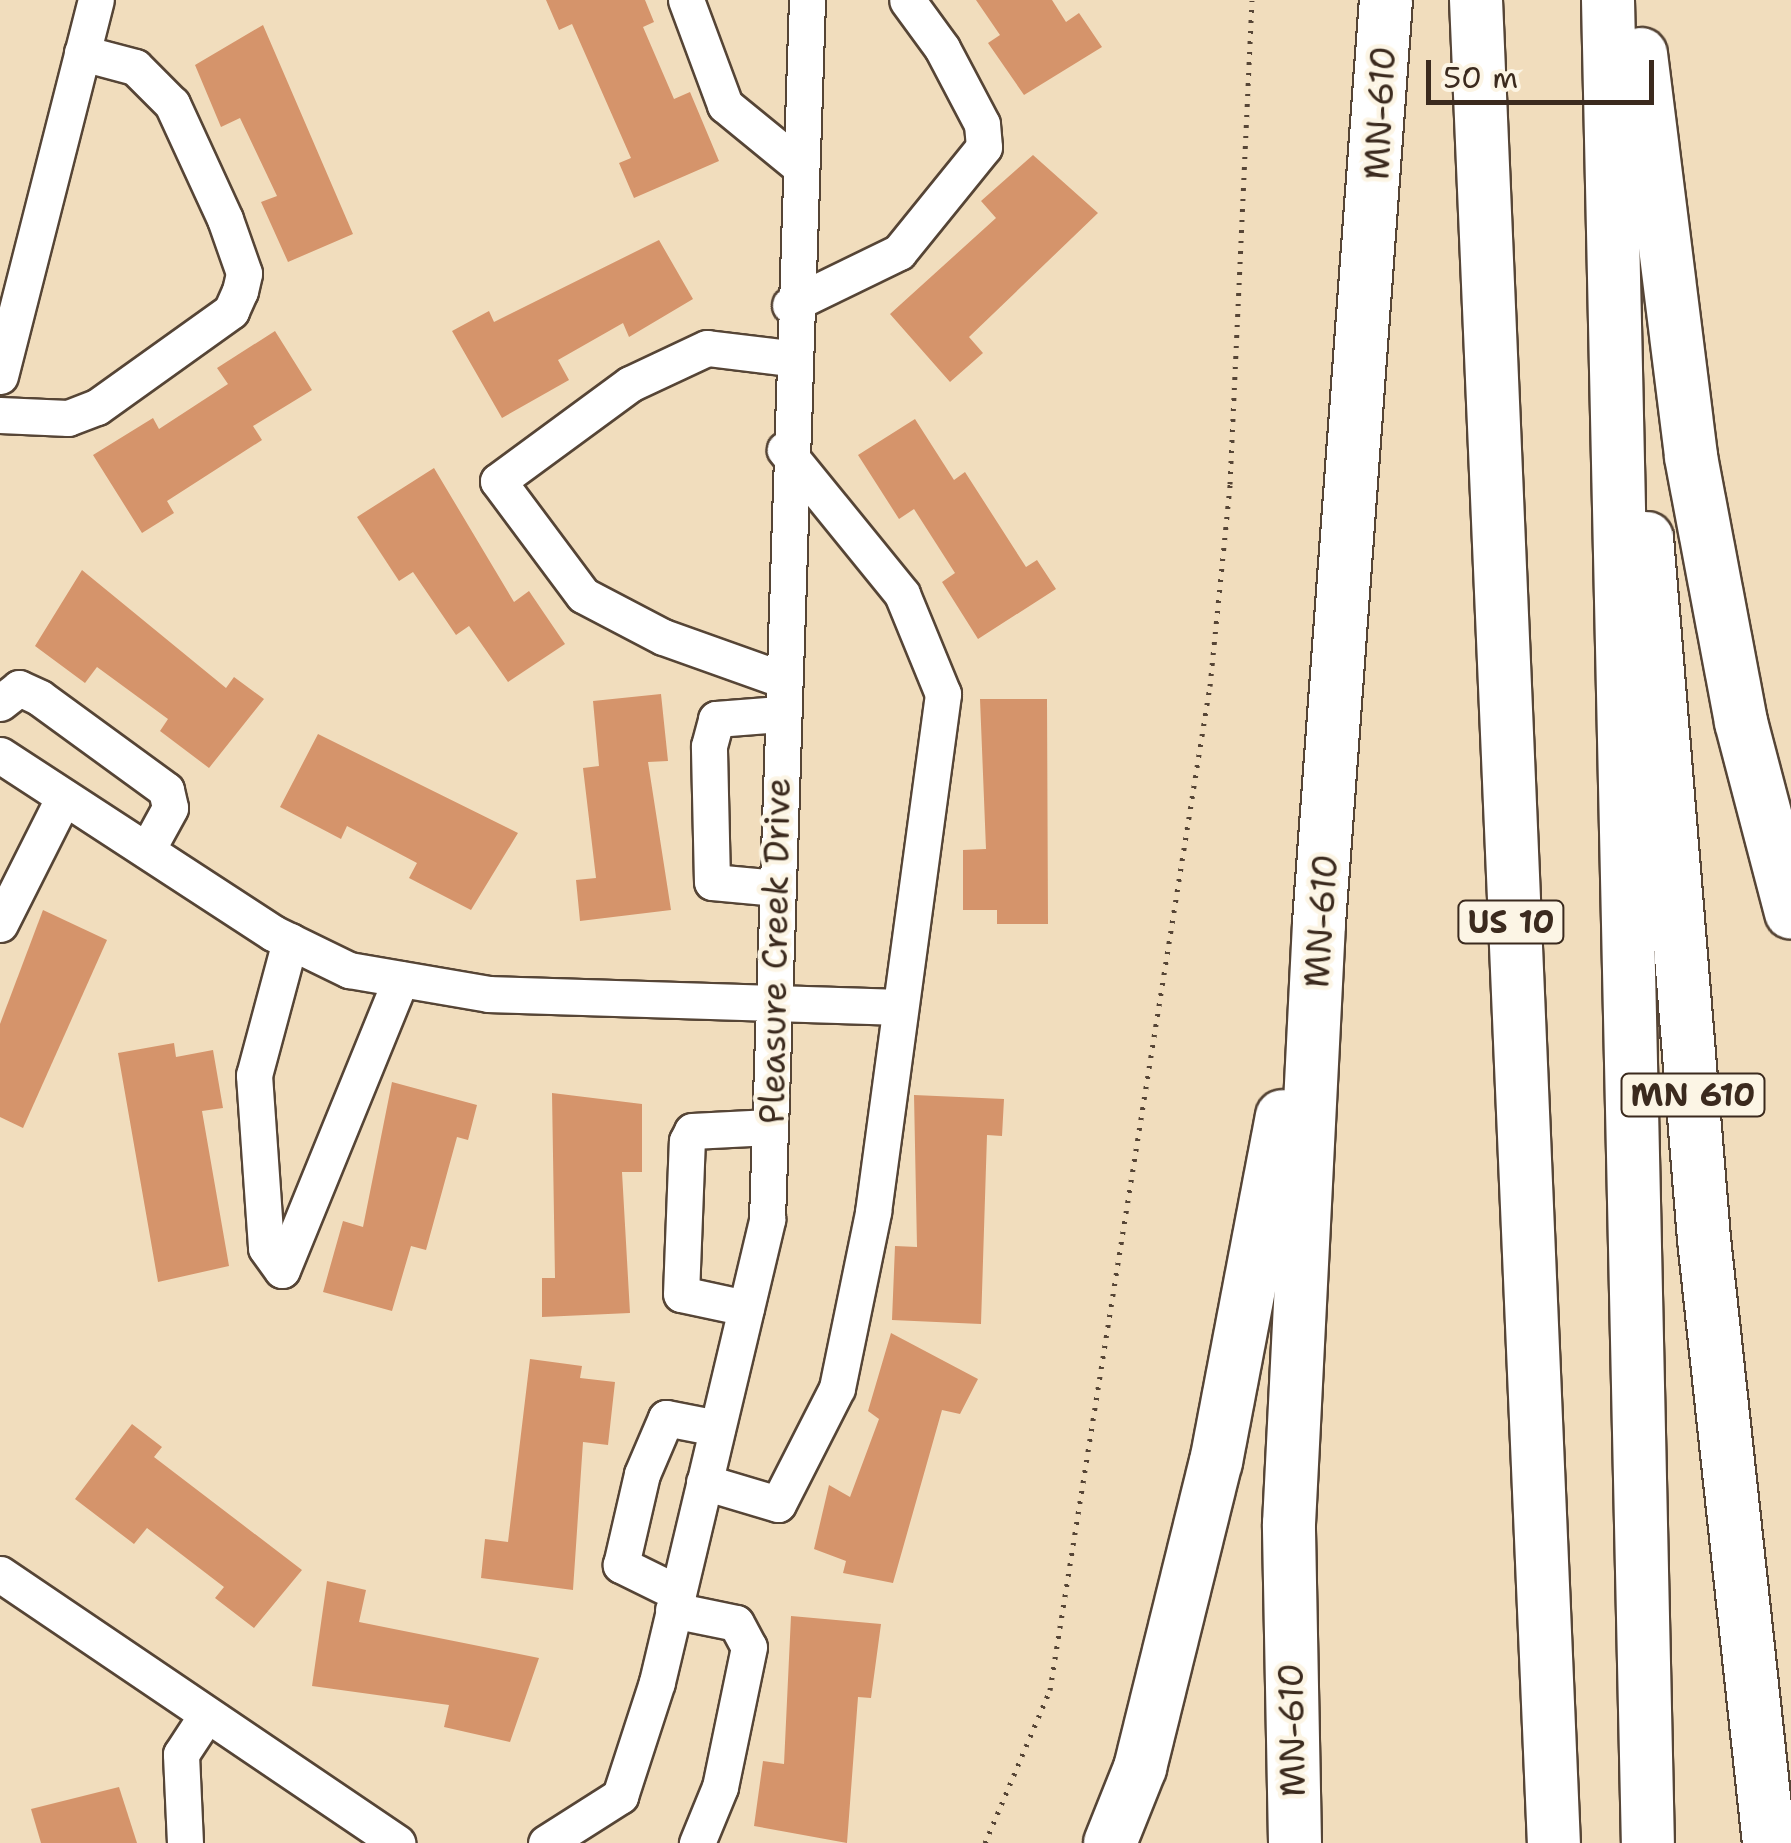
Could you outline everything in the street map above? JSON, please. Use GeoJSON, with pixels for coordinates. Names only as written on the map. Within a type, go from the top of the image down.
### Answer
{"type":"FeatureCollection","features":[{"type":"Feature","properties":{"kind":"highway","name":"MN-610"},"geometry":{"type":"LineString","coordinates":[[1295,1843],[1289,1524],[1319,923],[1386,0]]}},
{"type":"Feature","properties":{"kind":"highway","name":"US 10"},"geometry":{"type":"LineString","coordinates":[[1476,0],[1554,1843]]}},
{"type":"Feature","properties":{"kind":"highway"},"geometry":{"type":"LineString","coordinates":[[1608,0],[1622,348],[1618,632],[1648,1843]]}},
{"type":"Feature","properties":{"kind":"highway"},"geometry":{"type":"LineString","coordinates":[[1634,0],[1691,458],[1741,722],[1791,913]]}},
{"type":"Feature","properties":{"kind":"highway","name":"MN 610"},"geometry":{"type":"LineString","coordinates":[[1622,348],[1654,590],[1704,1239],[1770,1843]]}},
{"type":"Feature","properties":{"kind":"highway"},"geometry":{"type":"LineString","coordinates":[[1110,1843],[1140,1768],[1216,1462],[1319,923]]}},
{"type":"Feature","properties":{"kind":"street"},"geometry":{"type":"LineString","coordinates":[[0,376],[12,278],[96,0]]}},
{"type":"Feature","properties":{"kind":"street"},"geometry":{"type":"LineString","coordinates":[[686,0],[726,105],[797,164]]}},
{"type":"Feature","properties":{"kind":"street","name":"Pleasure Creek Drive"},"geometry":{"type":"LineString","coordinates":[[546,1843],[620,1796],[676,1601],[767,1219],[788,358],[807,0]]}},
{"type":"Feature","properties":{"kind":"street"},"geometry":{"type":"LineString","coordinates":[[790,305],[899,252],[984,147],[942,48],[907,0]]}},
{"type":"Feature","properties":{"kind":"street"},"geometry":{"type":"LineString","coordinates":[[0,415],[68,418],[97,407],[230,312],[240,291],[225,219],[172,104],[135,67],[82,53]]}},
{"type":"Feature","properties":{"kind":"street"},"geometry":{"type":"LineString","coordinates":[[781,697],[583,595],[498,481],[630,384],[708,348],[788,358]]}},
{"type":"Feature","properties":{"kind":"street"},"geometry":{"type":"LineString","coordinates":[[704,1482],[756,1502],[786,1498],[837,1388],[873,1212],[943,694],[902,594],[785,450]]}},
{"type":"Feature","properties":{"kind":"street"},"geometry":{"type":"LineString","coordinates":[[0,702],[18,688],[40,698],[166,790],[170,808],[146,850]]}},
{"type":"Feature","properties":{"kind":"street"},"geometry":{"type":"LineString","coordinates":[[777,888],[712,882],[709,746],[716,719],[781,697]]}},
{"type":"Feature","properties":{"kind":"street"},"geometry":{"type":"LineString","coordinates":[[0,755],[290,941],[350,970],[489,994],[775,997],[900,1007]]}},
{"type":"Feature","properties":{"kind":"street"},"geometry":{"type":"LineString","coordinates":[[0,924],[64,796]]}},
{"type":"Feature","properties":{"kind":"street"},"geometry":{"type":"LineString","coordinates":[[290,941],[254,1074],[266,1248],[282,1270],[401,979]]}},
{"type":"Feature","properties":{"kind":"street"},"geometry":{"type":"LineString","coordinates":[[746,1308],[681,1294],[687,1141],[692,1130],[770,1127]]}},
{"type":"Feature","properties":{"kind":"street"},"geometry":{"type":"LineString","coordinates":[[697,1843],[720,1786],[749,1646],[736,1623],[676,1601],[621,1566],[642,1474],[666,1418],[717,1428]]}},
{"type":"Feature","properties":{"kind":"street"},"geometry":{"type":"LineString","coordinates":[[0,1574],[397,1843]]}},
{"type":"Feature","properties":{"kind":"street"},"geometry":{"type":"LineString","coordinates":[[185,1843],[181,1754],[206,1716]]}},
{"type":"Feature","properties":{"kind":"path"},"geometry":{"type":"LineString","coordinates":[[985,1843],[1050,1690],[1210,686],[1230,484],[1252,0]]}},
{"type":"Feature","properties":{"kind":"building"},"geometry":{"type":"Polygon","coordinates":[[[546,0],[645,0],[654,22],[643,27],[674,99],[690,92],[719,161],[634,198],[619,163],[631,158],[572,24],[559,30],[546,0]]]}},
{"type":"Feature","properties":{"kind":"building"},"geometry":{"type":"Polygon","coordinates":[[[976,0],[1052,0],[1066,22],[1079,13],[1102,47],[1024,95],[988,43],[1000,35],[976,0]]]}},
{"type":"Feature","properties":{"kind":"building"},"geometry":{"type":"Polygon","coordinates":[[[263,25],[353,234],[288,262],[261,202],[277,196],[240,118],[221,127],[195,65],[263,25]]]}},
{"type":"Feature","properties":{"kind":"building"},"geometry":{"type":"Polygon","coordinates":[[[1033,155],[1098,213],[969,337],[983,353],[950,382],[890,314],[996,218],[981,201],[1033,155]]]}},
{"type":"Feature","properties":{"kind":"building"},"geometry":{"type":"Polygon","coordinates":[[[659,240],[693,299],[629,337],[623,323],[558,360],[569,380],[502,418],[452,331],[489,311],[494,322],[659,240]]]}},
{"type":"Feature","properties":{"kind":"building"},"geometry":{"type":"Polygon","coordinates":[[[275,331],[312,390],[253,426],[262,440],[167,501],[174,513],[142,533],[93,455],[153,418],[159,429],[228,384],[217,368],[275,331]]]}},
{"type":"Feature","properties":{"kind":"building"},"geometry":{"type":"Polygon","coordinates":[[[915,419],[954,480],[965,472],[1026,567],[1037,560],[1056,589],[978,639],[942,582],[955,573],[914,509],[899,519],[858,455],[915,419]]]}},
{"type":"Feature","properties":{"kind":"building"},"geometry":{"type":"Polygon","coordinates":[[[434,468],[514,602],[529,591],[565,644],[508,682],[469,626],[456,635],[413,572],[399,581],[357,517],[434,468]]]}},
{"type":"Feature","properties":{"kind":"building"},"geometry":{"type":"Polygon","coordinates":[[[82,570],[226,688],[234,677],[264,699],[209,768],[160,731],[168,719],[97,667],[85,683],[35,646],[82,570]]]}},
{"type":"Feature","properties":{"kind":"building"},"geometry":{"type":"Polygon","coordinates":[[[661,694],[668,761],[648,762],[671,910],[580,921],[576,880],[596,878],[583,768],[599,766],[593,701],[661,694]]]}},
{"type":"Feature","properties":{"kind":"building"},"geometry":{"type":"Polygon","coordinates":[[[980,699],[1047,699],[1048,924],[997,924],[997,910],[963,910],[963,850],[986,849],[980,699]]]}},
{"type":"Feature","properties":{"kind":"building"},"geometry":{"type":"Polygon","coordinates":[[[318,734],[518,833],[471,910],[409,878],[417,863],[347,826],[341,839],[280,807],[318,734]]]}},
{"type":"Feature","properties":{"kind":"building"},"geometry":{"type":"Polygon","coordinates":[[[43,910],[107,940],[23,1128],[0,1117],[0,1024],[43,910]]]}},
{"type":"Feature","properties":{"kind":"building"},"geometry":{"type":"Polygon","coordinates":[[[174,1043],[176,1057],[213,1050],[223,1108],[202,1111],[229,1266],[158,1282],[118,1053],[174,1043]]]}},
{"type":"Feature","properties":{"kind":"building"},"geometry":{"type":"Polygon","coordinates":[[[392,1082],[477,1105],[468,1140],[457,1137],[426,1250],[411,1246],[392,1311],[323,1292],[343,1221],[363,1227],[392,1082]]]}},
{"type":"Feature","properties":{"kind":"building"},"geometry":{"type":"Polygon","coordinates":[[[552,1093],[642,1104],[642,1172],[622,1172],[630,1313],[542,1317],[542,1278],[555,1278],[552,1093]]]}},
{"type":"Feature","properties":{"kind":"building"},"geometry":{"type":"Polygon","coordinates":[[[914,1095],[1004,1099],[1002,1136],[987,1135],[981,1324],[892,1320],[895,1246],[917,1247],[914,1095]]]}},
{"type":"Feature","properties":{"kind":"building"},"geometry":{"type":"Polygon","coordinates":[[[891,1333],[978,1379],[960,1414],[942,1410],[893,1583],[843,1573],[846,1561],[814,1549],[829,1485],[850,1497],[879,1419],[868,1411],[891,1333]]]}},
{"type":"Feature","properties":{"kind":"building"},"geometry":{"type":"Polygon","coordinates":[[[530,1359],[582,1366],[580,1378],[615,1382],[608,1445],[583,1442],[573,1590],[481,1578],[485,1539],[508,1542],[530,1359]]]}},
{"type":"Feature","properties":{"kind":"building"},"geometry":{"type":"Polygon","coordinates":[[[132,1424],[162,1447],[154,1457],[302,1570],[254,1628],[215,1598],[224,1587],[147,1528],[134,1544],[75,1499],[132,1424]]]}},
{"type":"Feature","properties":{"kind":"building"},"geometry":{"type":"Polygon","coordinates":[[[327,1581],[366,1590],[359,1622],[539,1658],[510,1742],[444,1727],[449,1705],[312,1686],[327,1581]]]}},
{"type":"Feature","properties":{"kind":"building"},"geometry":{"type":"Polygon","coordinates":[[[791,1616],[881,1624],[871,1698],[858,1697],[847,1843],[754,1826],[763,1761],[784,1764],[791,1616]]]}},
{"type":"Feature","properties":{"kind":"building"},"geometry":{"type":"Polygon","coordinates":[[[119,1787],[137,1843],[41,1843],[31,1809],[119,1787]]]}}]}
